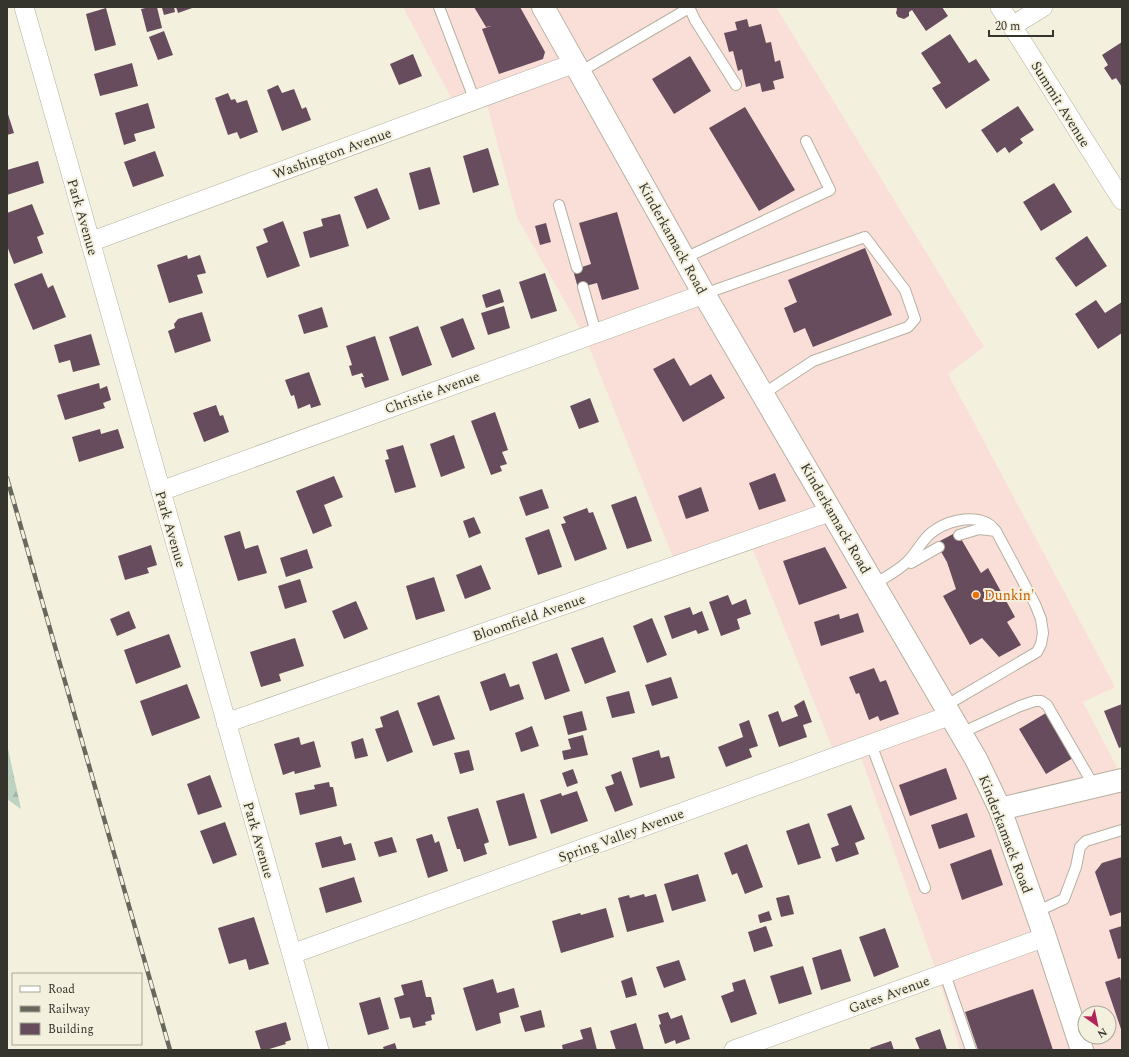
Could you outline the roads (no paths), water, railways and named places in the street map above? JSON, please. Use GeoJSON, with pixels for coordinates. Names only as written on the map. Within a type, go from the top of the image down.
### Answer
{"type":"FeatureCollection","features":[{"type":"Feature","properties":{"kind":"main road","name":"Kinderkamack Road"},"geometry":{"type":"LineString","coordinates":[[543,7],[704,294],[976,759],[1000,809],[1045,937],[1082,1050]]}},
{"type":"Feature","properties":{"kind":"main road"},"geometry":{"type":"LineString","coordinates":[[1000,809],[1122,780]]}},
{"type":"Feature","properties":{"kind":"street","name":"Park Avenue"},"geometry":{"type":"LineString","coordinates":[[24,7],[319,1050]]}},
{"type":"Feature","properties":{"kind":"street","name":"Summit Avenue"},"geometry":{"type":"LineString","coordinates":[[1000,7],[1122,200]]}},
{"type":"Feature","properties":{"kind":"street"},"geometry":{"type":"LineString","coordinates":[[1012,26],[1043,7]]}},
{"type":"Feature","properties":{"kind":"street","name":"Washington Avenue"},"geometry":{"type":"LineString","coordinates":[[90,242],[475,101],[577,68]]}},
{"type":"Feature","properties":{"kind":"street","name":"Christie Avenue"},"geometry":{"type":"LineString","coordinates":[[160,491],[704,294]]}},
{"type":"Feature","properties":{"kind":"street","name":"Bloomfield Avenue"},"geometry":{"type":"LineString","coordinates":[[226,723],[832,511]]}},
{"type":"Feature","properties":{"kind":"street","name":"Spring Valley Avenue"},"geometry":{"type":"LineString","coordinates":[[292,954],[872,744],[952,718]]}},
{"type":"Feature","properties":{"kind":"street","name":"Gates Avenue"},"geometry":{"type":"LineString","coordinates":[[734,1050],[1045,937]]}},
{"type":"Feature","properties":{"kind":"lane"},"geometry":{"type":"LineString","coordinates":[[439,7],[475,101]]}},
{"type":"Feature","properties":{"kind":"lane"},"geometry":{"type":"LineString","coordinates":[[577,68],[689,7],[695,20],[736,85]]}},
{"type":"Feature","properties":{"kind":"lane"},"geometry":{"type":"LineString","coordinates":[[684,258],[830,190],[806,141]]}},
{"type":"Feature","properties":{"kind":"lane"},"geometry":{"type":"LineString","coordinates":[[559,206],[577,268]]}},
{"type":"Feature","properties":{"kind":"lane"},"geometry":{"type":"LineString","coordinates":[[704,294],[865,238],[905,290],[915,320],[908,327],[813,361],[763,394]]}},
{"type":"Feature","properties":{"kind":"lane"},"geometry":{"type":"LineString","coordinates":[[583,287],[596,333]]}},
{"type":"Feature","properties":{"kind":"lane"},"geometry":{"type":"LineString","coordinates":[[900,568],[916,553],[930,533],[951,522],[978,520],[988,524],[996,532],[1039,614],[1043,633],[1041,644],[1037,652],[952,718]]}},
{"type":"Feature","properties":{"kind":"lane"},"geometry":{"type":"LineString","coordinates":[[959,535],[980,529],[996,532]]}},
{"type":"Feature","properties":{"kind":"lane"},"geometry":{"type":"LineString","coordinates":[[874,584],[939,547]]}},
{"type":"Feature","properties":{"kind":"lane"},"geometry":{"type":"LineString","coordinates":[[952,718],[1041,701],[1047,705],[1094,786]]}},
{"type":"Feature","properties":{"kind":"lane"},"geometry":{"type":"LineString","coordinates":[[872,744],[925,888]]}},
{"type":"Feature","properties":{"kind":"lane"},"geometry":{"type":"LineString","coordinates":[[1036,912],[1064,899],[1076,867],[1080,847],[1086,841],[1122,830]]}},
{"type":"Feature","properties":{"kind":"lane"},"geometry":{"type":"LineString","coordinates":[[945,974],[971,1050]]}},
{"type":"Feature","properties":{"kind":"railway"},"geometry":{"type":"LineString","coordinates":[[7,478],[170,1050]]}},
{"type":"Feature","properties":{"kind":"place","name":"Dunkin'"},"geometry":{"type":"Point","coordinates":[976,595]}}]}
